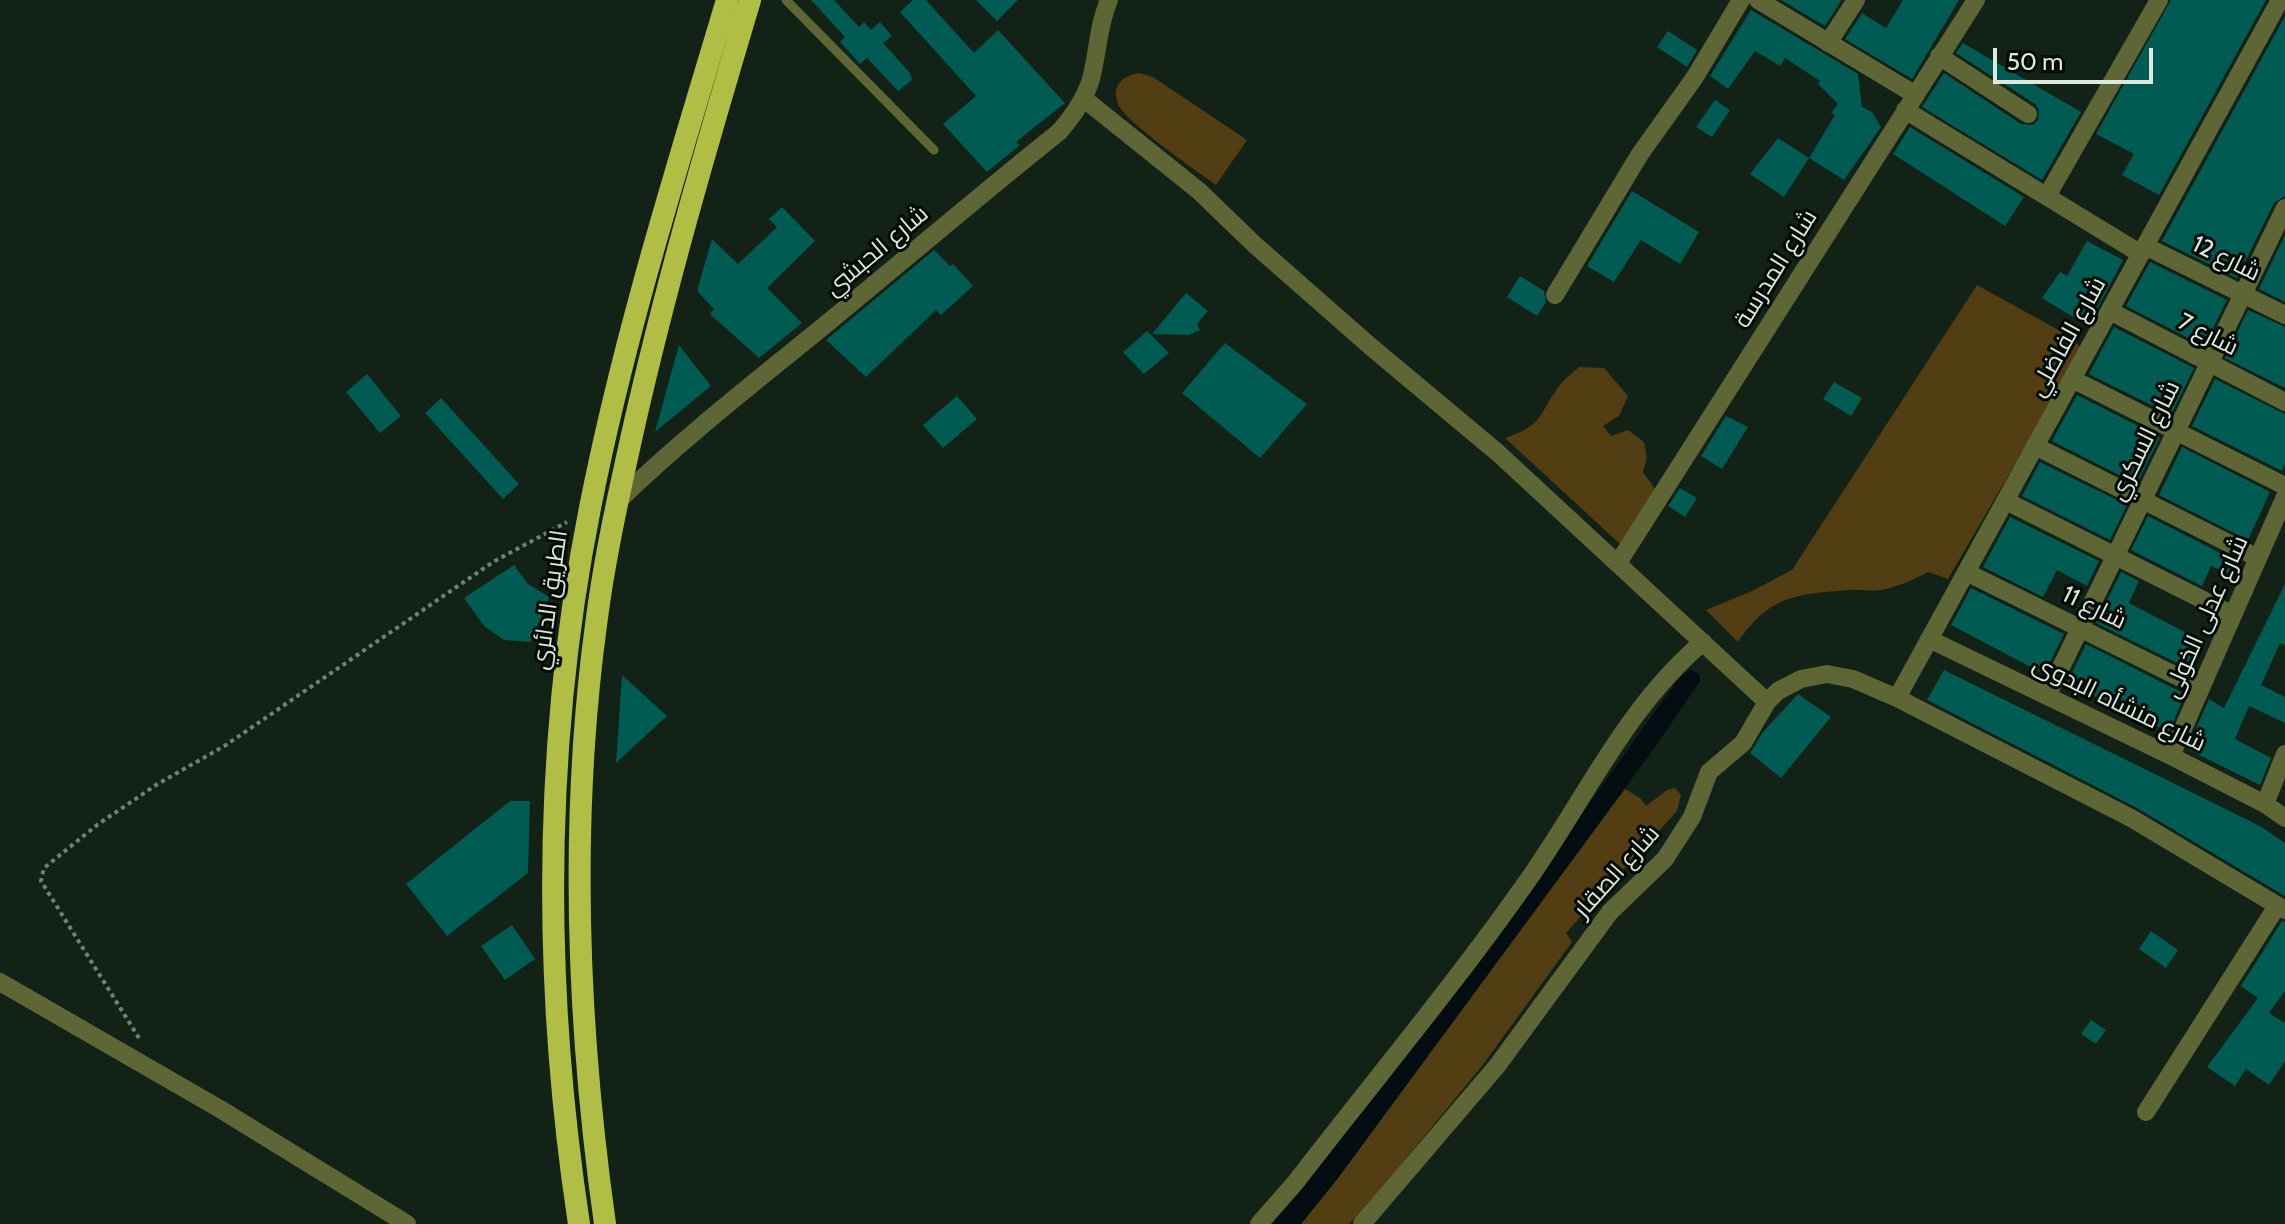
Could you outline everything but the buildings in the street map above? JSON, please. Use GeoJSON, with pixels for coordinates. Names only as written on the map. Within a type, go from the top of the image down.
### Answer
{"type":"FeatureCollection","features":[{"type":"Feature","properties":{"kind":"highway","name":"الطريق الدائري"},"geometry":{"type":"LineString","coordinates":[[579,1224],[567,1145],[557,1039],[552,932],[560,719],[590,509],[643,288],[727,0]]}},
{"type":"Feature","properties":{"kind":"highway","name":"الطريق الدائري"},"geometry":{"type":"LineString","coordinates":[[605,1224],[591,1123],[581,999],[578,874],[583,749],[596,625],[617,502],[647,368],[681,235],[750,0]]}},
{"type":"Feature","properties":{"kind":"street","name":"شارع الحبشي"},"geometry":{"type":"LineString","coordinates":[[617,502],[715,412],[1059,132],[1083,98],[1091,79],[1101,18],[1109,0]]}},
{"type":"Feature","properties":{"kind":"street"},"geometry":{"type":"LineString","coordinates":[[1555,295],[1640,154],[1695,77],[1741,0]]}},
{"type":"Feature","properties":{"kind":"street","name":"شارع 12"},"geometry":{"type":"LineString","coordinates":[[1758,0],[1828,43],[2047,196],[2143,250],[2285,315]]}},
{"type":"Feature","properties":{"kind":"street"},"geometry":{"type":"LineString","coordinates":[[1828,43],[1856,0]]}},
{"type":"Feature","properties":{"kind":"street","name":"شارع المدرسة"},"geometry":{"type":"LineString","coordinates":[[1618,563],[1976,0]]}},
{"type":"Feature","properties":{"kind":"street"},"geometry":{"type":"LineString","coordinates":[[2047,196],[2159,0]]}},
{"type":"Feature","properties":{"kind":"street","name":"شارع الفاضلي"},"geometry":{"type":"LineString","coordinates":[[1897,698],[2280,0]]}},
{"type":"Feature","properties":{"kind":"street"},"geometry":{"type":"LineString","coordinates":[[1939,56],[2028,114]]}},
{"type":"Feature","properties":{"kind":"street"},"geometry":{"type":"LineString","coordinates":[[1083,98],[1199,191],[1255,245],[1370,346],[1498,453],[1767,702]]}},
{"type":"Feature","properties":{"kind":"street","name":"شارع السكري"},"geometry":{"type":"LineString","coordinates":[[2047,696],[2285,208]]}},
{"type":"Feature","properties":{"kind":"street","name":"شارع 7"},"geometry":{"type":"LineString","coordinates":[[2110,311],[2285,402]]}},
{"type":"Feature","properties":{"kind":"street"},"geometry":{"type":"LineString","coordinates":[[2072,379],[2176,432],[2285,496]]}},
{"type":"Feature","properties":{"kind":"street"},"geometry":{"type":"LineString","coordinates":[[2035,446],[2258,558]]}},
{"type":"Feature","properties":{"kind":"street","name":"شارع عدلى الخولى"},"geometry":{"type":"LineString","coordinates":[[2171,756],[2285,496]]}},
{"type":"Feature","properties":{"kind":"street"},"geometry":{"type":"LineString","coordinates":[[2006,501],[2233,615]]}},
{"type":"Feature","properties":{"kind":"street","name":"شارع 11"},"geometry":{"type":"LineString","coordinates":[[1966,572],[2201,688]]}},
{"type":"Feature","properties":{"kind":"street","name":"شارع منشأه البدوى"},"geometry":{"type":"LineString","coordinates":[[1929,639],[2171,756],[2265,804],[2285,818]]}},
{"type":"Feature","properties":{"kind":"street"},"geometry":{"type":"LineString","coordinates":[[1259,1224],[1295,1183],[1508,910],[1642,704],[1671,671],[1703,642]]}},
{"type":"Feature","properties":{"kind":"street","name":"شارع الصقار"},"geometry":{"type":"LineString","coordinates":[[1362,1224],[1497,1066],[1610,912],[1665,859],[1692,817],[1709,772],[1743,743],[1767,702],[1778,691],[1801,679],[1827,674],[1853,679],[1897,698],[2131,818],[2281,908]]}},
{"type":"Feature","properties":{"kind":"street"},"geometry":{"type":"LineString","coordinates":[[2265,804],[2285,754]]}},
{"type":"Feature","properties":{"kind":"street"},"geometry":{"type":"LineString","coordinates":[[2146,1112],[2281,908]]}},
{"type":"Feature","properties":{"kind":"street"},"geometry":{"type":"LineString","coordinates":[[0,982],[220,1109],[407,1224]]}},
{"type":"Feature","properties":{"kind":"lane"},"geometry":{"type":"LineString","coordinates":[[786,0],[934,150]]}},
{"type":"Feature","properties":{"kind":"path"},"geometry":{"type":"LineString","coordinates":[[150,1070],[136,1031],[41,881],[44,868],[120,809],[226,745],[493,562],[590,509]]}},
{"type":"Feature","properties":{"kind":"shaded area"},"geometry":{"type":"Polygon","coordinates":[[[1139,73],[1153,77],[1247,140],[1216,185],[1147,134],[1118,104],[1116,92],[1120,82],[1139,73]]]}},
{"type":"Feature","properties":{"kind":"shaded area"},"geometry":{"type":"Polygon","coordinates":[[[1977,285],[2071,337],[2082,349],[1948,579],[1928,572],[1881,590],[1831,591],[1786,600],[1762,615],[1738,642],[1706,610],[1792,570],[1977,285]]]}},
{"type":"Feature","properties":{"kind":"shaded area"},"geometry":{"type":"Polygon","coordinates":[[[1579,367],[1604,368],[1628,396],[1619,416],[1603,426],[1611,436],[1628,430],[1644,442],[1647,458],[1643,472],[1655,489],[1620,544],[1505,438],[1534,423],[1562,382],[1579,367]]]}},
{"type":"Feature","properties":{"kind":"shaded area"},"geometry":{"type":"Polygon","coordinates":[[[1690,669],[1699,674],[1700,681],[1653,750],[1338,1178],[1301,1224],[1271,1224],[1467,974],[1679,678],[1690,669]]]}},
{"type":"Feature","properties":{"kind":"shaded area"},"geometry":{"type":"Polygon","coordinates":[[[1675,788],[1681,795],[1677,811],[1566,933],[1572,942],[1482,1066],[1363,1211],[1349,1224],[1301,1224],[1625,789],[1640,798],[1646,806],[1667,790],[1675,788]]]}}]}
